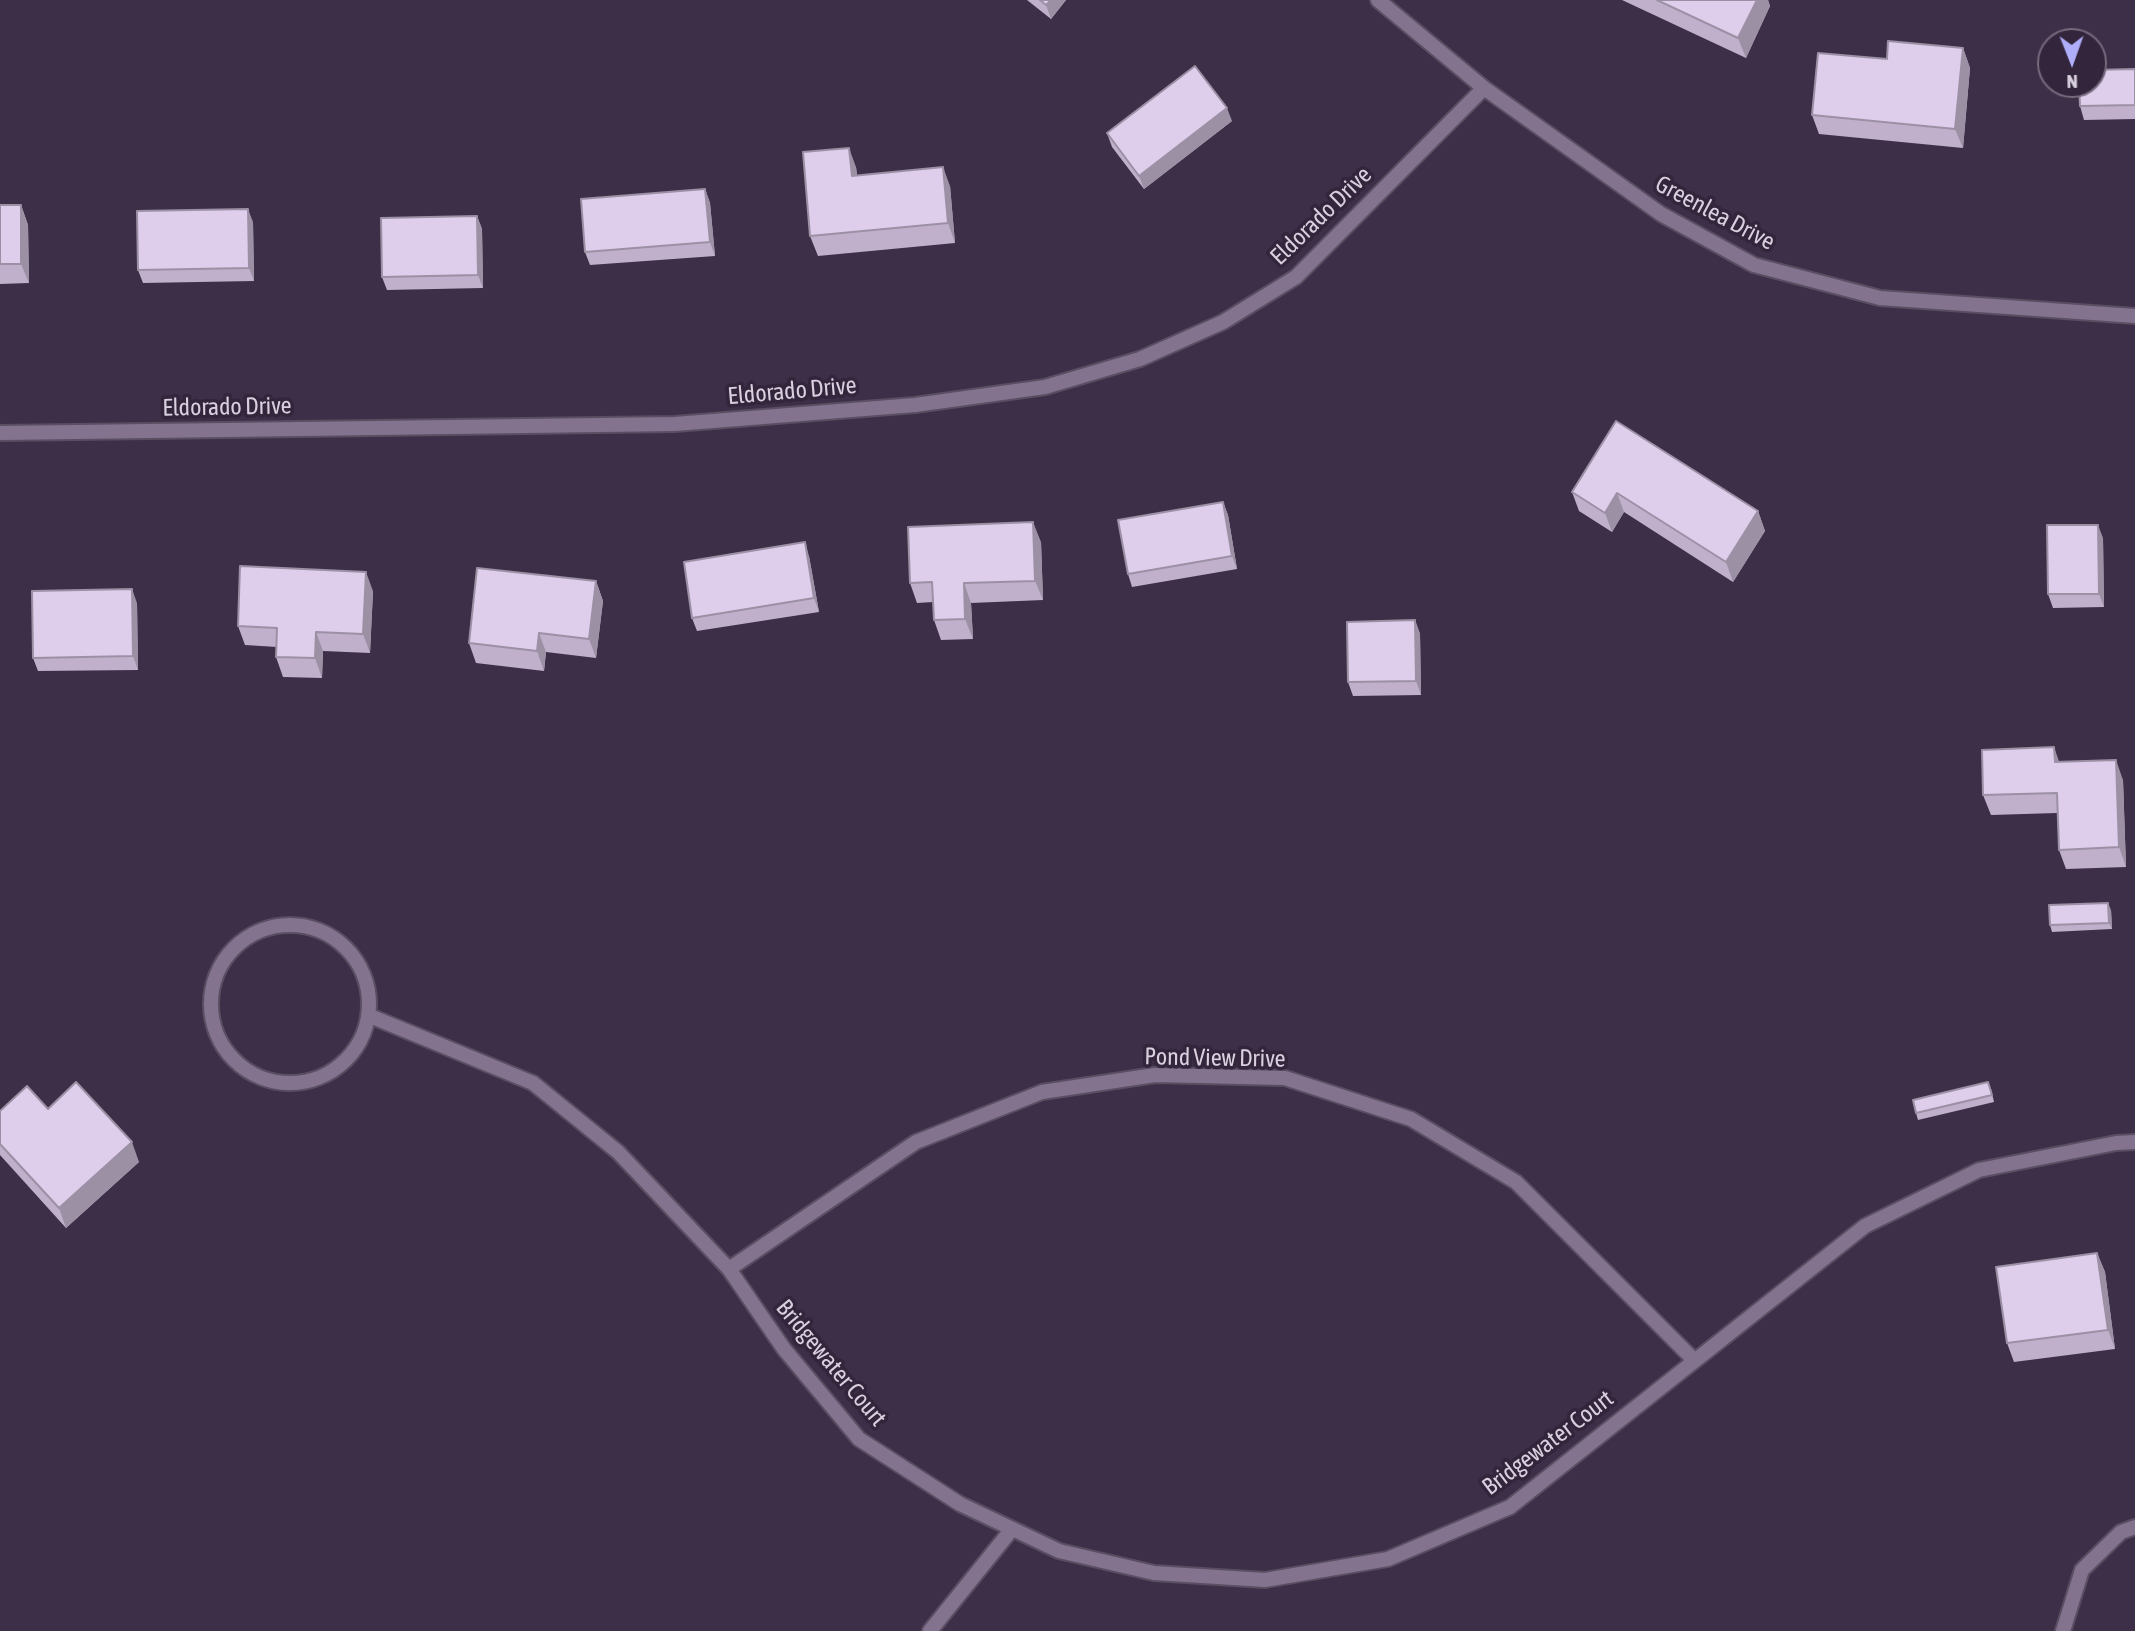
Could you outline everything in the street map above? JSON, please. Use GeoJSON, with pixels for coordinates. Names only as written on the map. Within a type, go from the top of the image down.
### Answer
{"type":"FeatureCollection","features":[{"type":"Feature","properties":{"kind":"street","name":"Greenlea Drive"},"geometry":{"type":"LineString","coordinates":[[1378,0],[1484,88],[1661,214],[1754,265],[1880,298],[2135,316]]}},
{"type":"Feature","properties":{"kind":"street","name":"Eldorado Drive"},"geometry":{"type":"LineString","coordinates":[[0,433],[675,424],[915,404],[1045,387],[1152,354],[1223,322],[1296,278],[1484,88]]}},
{"type":"Feature","properties":{"kind":"street"},"geometry":{"type":"LineString","coordinates":[[278,925],[303,925],[327,933],[347,947],[362,967],[369,991],[370,1016],[362,1040],[347,1059],[327,1075],[303,1082],[278,1082],[254,1075],[234,1060],[219,1039],[211,1016],[212,991],[220,967],[234,947],[254,933],[278,925]]}},
{"type":"Feature","properties":{"kind":"street","name":"Bridgewater Court"},"geometry":{"type":"LineString","coordinates":[[370,1016],[533,1083],[618,1152],[729,1269],[784,1349],[859,1439],[960,1504],[1059,1551],[1154,1573],[1265,1580],[1388,1559],[1510,1507],[1866,1226],[1979,1170],[2116,1143],[2135,1142]]}},
{"type":"Feature","properties":{"kind":"street","name":"Pond View Drive"},"geometry":{"type":"LineString","coordinates":[[729,1269],[916,1142],[1042,1092],[1155,1075],[1285,1078],[1411,1119],[1516,1182],[1694,1360]]}},
{"type":"Feature","properties":{"kind":"street"},"geometry":{"type":"LineString","coordinates":[[2063,1631],[2082,1570],[2121,1532],[2135,1527]]}},
{"type":"Feature","properties":{"kind":"street"},"geometry":{"type":"LineString","coordinates":[[930,1631],[1013,1529]]}},
{"type":"Feature","properties":{"kind":"building"},"geometry":{"type":"Polygon","coordinates":[[[1657,0],[1757,0],[1738,38],[1657,0]]]}},
{"type":"Feature","properties":{"kind":"building"},"geometry":{"type":"Polygon","coordinates":[[[1888,41],[1963,48],[1955,129],[1812,115],[1818,53],[1887,59],[1888,41]]]}},
{"type":"Feature","properties":{"kind":"building"},"geometry":{"type":"Polygon","coordinates":[[[1195,66],[1227,108],[1139,176],[1107,133],[1195,66]]]}},
{"type":"Feature","properties":{"kind":"building"},"geometry":{"type":"Polygon","coordinates":[[[2135,69],[2135,105],[2080,106],[2080,98],[2107,98],[2107,70],[2135,69]]]}},
{"type":"Feature","properties":{"kind":"building"},"geometry":{"type":"Polygon","coordinates":[[[849,148],[852,176],[943,167],[948,223],[810,236],[803,152],[849,148]]]}},
{"type":"Feature","properties":{"kind":"building"},"geometry":{"type":"Polygon","coordinates":[[[705,189],[710,242],[585,252],[581,199],[705,189]]]}},
{"type":"Feature","properties":{"kind":"building"},"geometry":{"type":"Polygon","coordinates":[[[0,205],[21,205],[21,264],[0,264],[0,205]]]}},
{"type":"Feature","properties":{"kind":"building"},"geometry":{"type":"Polygon","coordinates":[[[248,209],[249,268],[138,270],[137,211],[248,209]]]}},
{"type":"Feature","properties":{"kind":"building"},"geometry":{"type":"Polygon","coordinates":[[[477,216],[478,275],[382,277],[381,218],[477,216]]]}},
{"type":"Feature","properties":{"kind":"building"},"geometry":{"type":"Polygon","coordinates":[[[1616,421],[1758,511],[1726,562],[1617,493],[1605,513],[1572,492],[1616,421]]]}},
{"type":"Feature","properties":{"kind":"building"},"geometry":{"type":"Polygon","coordinates":[[[1223,502],[1232,556],[1128,574],[1118,520],[1223,502]]]}},
{"type":"Feature","properties":{"kind":"building"},"geometry":{"type":"Polygon","coordinates":[[[1033,522],[1035,581],[964,583],[965,619],[934,620],[932,582],[910,583],[908,527],[1033,522]]]}},
{"type":"Feature","properties":{"kind":"building"},"geometry":{"type":"Polygon","coordinates":[[[2047,525],[2098,525],[2099,594],[2048,594],[2047,525]]]}},
{"type":"Feature","properties":{"kind":"building"},"geometry":{"type":"Polygon","coordinates":[[[805,542],[814,598],[692,618],[684,562],[805,542]]]}},
{"type":"Feature","properties":{"kind":"building"},"geometry":{"type":"Polygon","coordinates":[[[240,566],[366,572],[363,634],[316,632],[315,658],[276,657],[277,628],[238,626],[240,566]]]}},
{"type":"Feature","properties":{"kind":"building"},"geometry":{"type":"Polygon","coordinates":[[[477,568],[596,581],[589,639],[539,633],[537,651],[469,643],[477,568]]]}},
{"type":"Feature","properties":{"kind":"building"},"geometry":{"type":"Polygon","coordinates":[[[132,589],[133,656],[33,658],[32,591],[132,589]]]}},
{"type":"Feature","properties":{"kind":"building"},"geometry":{"type":"Polygon","coordinates":[[[1415,620],[1416,681],[1348,682],[1347,622],[1415,620]]]}},
{"type":"Feature","properties":{"kind":"building"},"geometry":{"type":"Polygon","coordinates":[[[2054,747],[2055,762],[2116,760],[2119,847],[2059,850],[2057,793],[1983,795],[1982,750],[2054,747]]]}},
{"type":"Feature","properties":{"kind":"building"},"geometry":{"type":"Polygon","coordinates":[[[2108,903],[2109,923],[2050,925],[2049,905],[2108,903]]]}},
{"type":"Feature","properties":{"kind":"building"},"geometry":{"type":"Polygon","coordinates":[[[76,1082],[132,1142],[59,1208],[0,1144],[0,1111],[27,1086],[48,1109],[76,1082]]]}},
{"type":"Feature","properties":{"kind":"building"},"geometry":{"type":"Polygon","coordinates":[[[1988,1082],[1992,1095],[1916,1113],[1913,1100],[1988,1082]]]}},
{"type":"Feature","properties":{"kind":"building"},"geometry":{"type":"Polygon","coordinates":[[[2097,1253],[2108,1330],[2007,1343],[1996,1267],[2097,1253]]]}}]}
